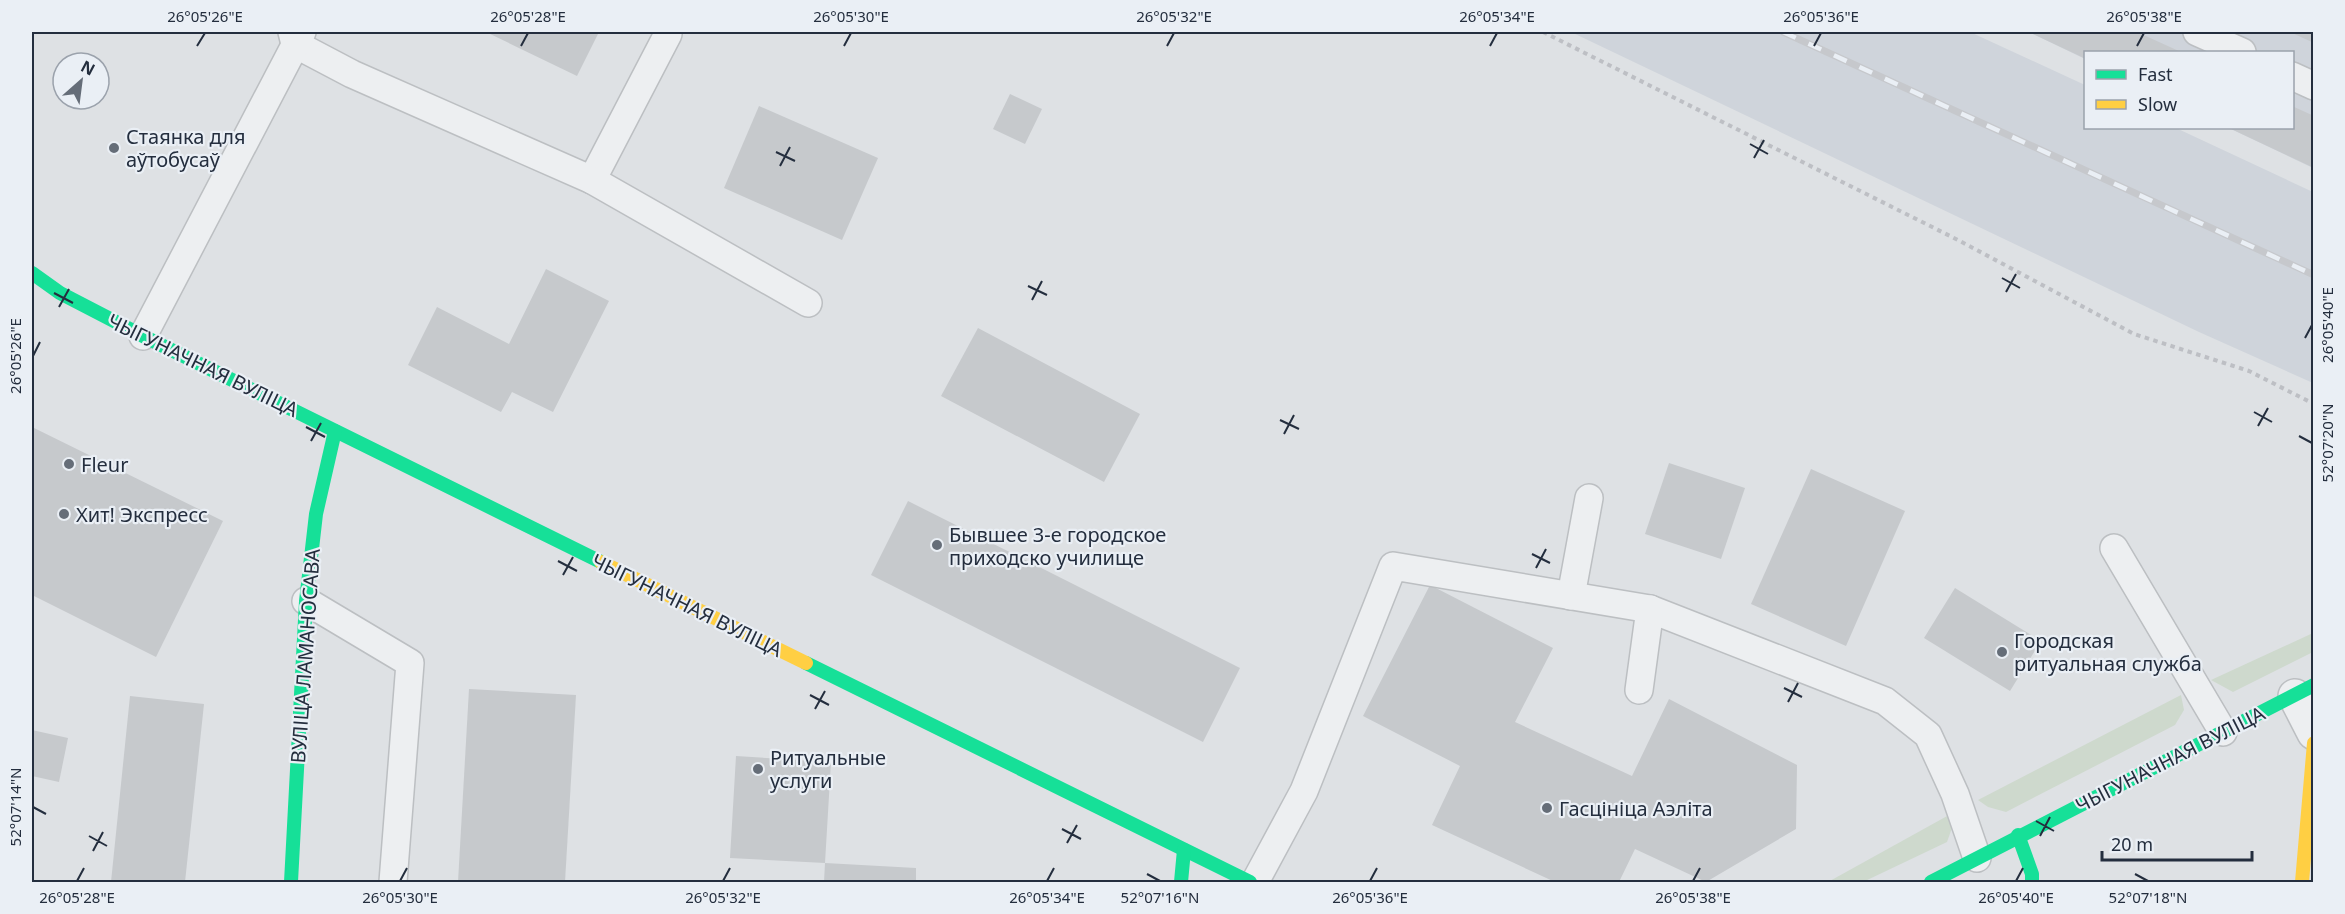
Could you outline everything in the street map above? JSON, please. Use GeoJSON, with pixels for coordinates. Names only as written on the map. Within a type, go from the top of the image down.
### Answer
{"type":"FeatureCollection","features":[{"type":"Feature","properties":{"kind":"street","name":"ЧЫГУНАЧНАЯ ВУЛІЦА"},"geometry":{"type":"LineString","coordinates":[[32,273],[60,293],[142,336],[1250,882]]}},
{"type":"Feature","properties":{"kind":"street","name":"ВУЛІЦА ЛАМАНОСАВА"},"geometry":{"type":"LineString","coordinates":[[291,882],[306,601],[316,514],[335,431]]}},
{"type":"Feature","properties":{"kind":"street","name":"ЧЫГУНАЧНАЯ ВУЛІЦА"},"geometry":{"type":"LineString","coordinates":[[1931,882],[2018,835],[2304,691]]}},
{"type":"Feature","properties":{"kind":"street"},"geometry":{"type":"LineString","coordinates":[[2304,691],[2313,733]]}},
{"type":"Feature","properties":{"kind":"street"},"geometry":{"type":"LineString","coordinates":[[2302,882],[2313,743]]}},
{"type":"Feature","properties":{"kind":"street"},"geometry":{"type":"LineString","coordinates":[[2018,835],[2032,874],[2032,882]]}},
{"type":"Feature","properties":{"kind":"street"},"geometry":{"type":"LineString","coordinates":[[1182,882],[1184,850]]}},
{"type":"Feature","properties":{"kind":"lane"},"geometry":{"type":"LineString","coordinates":[[2197,32],[2240,51]]}},
{"type":"Feature","properties":{"kind":"lane"},"geometry":{"type":"LineString","coordinates":[[592,180],[668,34]]}},
{"type":"Feature","properties":{"kind":"lane"},"geometry":{"type":"LineString","coordinates":[[142,336],[296,36],[352,74],[592,180],[808,303]]}},
{"type":"Feature","properties":{"kind":"lane"},"geometry":{"type":"LineString","coordinates":[[2294,77],[2313,86]]}},
{"type":"Feature","properties":{"kind":"lane"},"geometry":{"type":"LineString","coordinates":[[1571,596],[1589,498]]}},
{"type":"Feature","properties":{"kind":"lane"},"geometry":{"type":"LineString","coordinates":[[2114,548],[2223,732]]}},
{"type":"Feature","properties":{"kind":"lane"},"geometry":{"type":"LineString","coordinates":[[1255,882],[1304,791],[1393,566],[1650,609],[1885,701],[1928,735],[1955,794],[1977,858]]}},
{"type":"Feature","properties":{"kind":"lane"},"geometry":{"type":"LineString","coordinates":[[306,601],[410,663],[393,882]]}},
{"type":"Feature","properties":{"kind":"lane"},"geometry":{"type":"LineString","coordinates":[[1638,690],[1650,609]]}},
{"type":"Feature","properties":{"kind":"path"},"geometry":{"type":"LineString","coordinates":[[1543,32],[1958,240],[2134,334],[2249,371],[2313,404]]}},
{"type":"Feature","properties":{"kind":"shaded area"},"geometry":{"type":"Polygon","coordinates":[[[1571,32],[1970,32],[2084,85],[2084,129],[2178,129],[2313,192],[2313,383],[2199,332],[1571,32]]]}},
{"type":"Feature","properties":{"kind":"shaded area"},"geometry":{"type":"Polygon","coordinates":[[[2029,32],[2313,32],[2313,168],[2231,129],[2294,129],[2294,51],[2084,51],[2084,59],[2029,32]]]}},
{"type":"Feature","properties":{"kind":"shaded area"},"geometry":{"type":"Polygon","coordinates":[[[2313,633],[2313,652],[2233,692],[2211,680],[2313,633]]]}},
{"type":"Feature","properties":{"kind":"shaded area"},"geometry":{"type":"Polygon","coordinates":[[[2181,695],[2184,710],[2175,725],[2006,812],[1988,807],[1978,800],[2181,695]]]}},
{"type":"Feature","properties":{"kind":"shaded area"},"geometry":{"type":"Polygon","coordinates":[[[1949,815],[1953,825],[1947,842],[1863,882],[1828,882],[1949,815]]]}},
{"type":"Feature","properties":{"kind":"building"},"geometry":{"type":"Polygon","coordinates":[[[486,32],[599,32],[577,76],[486,32]]]}},
{"type":"Feature","properties":{"kind":"building"},"geometry":{"type":"Polygon","coordinates":[[[2029,32],[2137,32],[2179,51],[2084,51],[2084,58],[2029,32]]]}},
{"type":"Feature","properties":{"kind":"building"},"geometry":{"type":"Polygon","coordinates":[[[2290,32],[2314,32],[2314,43],[2290,32]]]}},
{"type":"Feature","properties":{"kind":"building"},"geometry":{"type":"Polygon","coordinates":[[[1010,94],[1042,109],[1025,144],[993,129],[1010,94]]]}},
{"type":"Feature","properties":{"kind":"building"},"geometry":{"type":"Polygon","coordinates":[[[759,106],[878,158],[842,240],[724,188],[759,106]]]}},
{"type":"Feature","properties":{"kind":"building"},"geometry":{"type":"Polygon","coordinates":[[[2294,107],[2314,116],[2314,168],[2231,129],[2294,129],[2294,107]]]}},
{"type":"Feature","properties":{"kind":"building"},"geometry":{"type":"Polygon","coordinates":[[[546,269],[609,301],[553,412],[512,392],[501,412],[408,365],[437,307],[509,344],[546,269]]]}},
{"type":"Feature","properties":{"kind":"building"},"geometry":{"type":"Polygon","coordinates":[[[978,328],[1140,414],[1104,482],[941,396],[978,328]]]}},
{"type":"Feature","properties":{"kind":"building"},"geometry":{"type":"Polygon","coordinates":[[[32,427],[223,521],[156,657],[32,595],[32,427]]]}},
{"type":"Feature","properties":{"kind":"building"},"geometry":{"type":"Polygon","coordinates":[[[1669,463],[1745,488],[1721,559],[1645,534],[1669,463]]]}},
{"type":"Feature","properties":{"kind":"building"},"geometry":{"type":"Polygon","coordinates":[[[1811,469],[1905,511],[1846,646],[1751,604],[1811,469]]]}},
{"type":"Feature","properties":{"kind":"building"},"geometry":{"type":"Polygon","coordinates":[[[908,501],[1240,668],[1203,742],[871,575],[908,501]]]}},
{"type":"Feature","properties":{"kind":"building"},"geometry":{"type":"Polygon","coordinates":[[[1430,585],[1553,648],[1515,722],[1632,776],[1669,699],[1797,765],[1796,829],[1706,882],[1635,849],[1619,882],[1555,882],[1432,825],[1460,766],[1363,716],[1430,585]]]}},
{"type":"Feature","properties":{"kind":"building"},"geometry":{"type":"Polygon","coordinates":[[[1955,588],[2041,641],[2010,691],[1924,638],[1955,588]]]}},
{"type":"Feature","properties":{"kind":"building"},"geometry":{"type":"Polygon","coordinates":[[[469,689],[576,695],[565,882],[458,882],[469,689]]]}},
{"type":"Feature","properties":{"kind":"building"},"geometry":{"type":"Polygon","coordinates":[[[130,696],[204,704],[185,882],[111,882],[130,696]]]}},
{"type":"Feature","properties":{"kind":"building"},"geometry":{"type":"Polygon","coordinates":[[[32,730],[68,738],[59,782],[32,776],[32,730]]]}},
{"type":"Feature","properties":{"kind":"building"},"geometry":{"type":"Polygon","coordinates":[[[736,756],[831,762],[825,863],[730,858],[736,756]]]}},
{"type":"Feature","properties":{"kind":"building"},"geometry":{"type":"Polygon","coordinates":[[[825,863],[916,868],[916,882],[824,882],[825,863]]]}},
{"type":"Feature","properties":{"kind":"railway"},"geometry":{"type":"LineString","coordinates":[[1783,32],[2314,275]]}},
{"type":"Feature","properties":{"kind":"traffic: fast"},"geometry":{"type":"LineString","coordinates":[[32,273],[60,293],[143,336],[601,562]]}},
{"type":"Feature","properties":{"kind":"traffic: fast"},"geometry":{"type":"LineString","coordinates":[[291,882],[306,601],[316,514],[335,431]]}},
{"type":"Feature","properties":{"kind":"traffic: fast"},"geometry":{"type":"LineString","coordinates":[[806,663],[1250,882]]}},
{"type":"Feature","properties":{"kind":"traffic: fast"},"geometry":{"type":"LineString","coordinates":[[1931,882],[2314,685]]}},
{"type":"Feature","properties":{"kind":"traffic: fast"},"geometry":{"type":"LineString","coordinates":[[2018,835],[2032,874],[2032,882]]}},
{"type":"Feature","properties":{"kind":"traffic: fast"},"geometry":{"type":"LineString","coordinates":[[1181,882],[1184,850]]}},
{"type":"Feature","properties":{"kind":"traffic: slow"},"geometry":{"type":"LineString","coordinates":[[601,562],[806,663]]}},
{"type":"Feature","properties":{"kind":"traffic: slow"},"geometry":{"type":"LineString","coordinates":[[2302,882],[2314,743]]}},
{"type":"Feature","properties":{"kind":"place","name":"Стаянка для аўтобусаў"},"geometry":{"type":"Point","coordinates":[114,148]}},
{"type":"Feature","properties":{"kind":"place","name":"Fleur"},"geometry":{"type":"Point","coordinates":[69,464]}},
{"type":"Feature","properties":{"kind":"place","name":"Хит! Экспресс"},"geometry":{"type":"Point","coordinates":[64,514]}},
{"type":"Feature","properties":{"kind":"place","name":"Бывшее 3-е городское приходско училище"},"geometry":{"type":"Point","coordinates":[937,545]}},
{"type":"Feature","properties":{"kind":"place","name":"Городская ритуальная служба"},"geometry":{"type":"Point","coordinates":[2002,652]}},
{"type":"Feature","properties":{"kind":"place","name":"Ритуальные услуги"},"geometry":{"type":"Point","coordinates":[758,769]}},
{"type":"Feature","properties":{"kind":"place","name":"Гасцініца Аэліта"},"geometry":{"type":"Point","coordinates":[1547,808]}}]}
